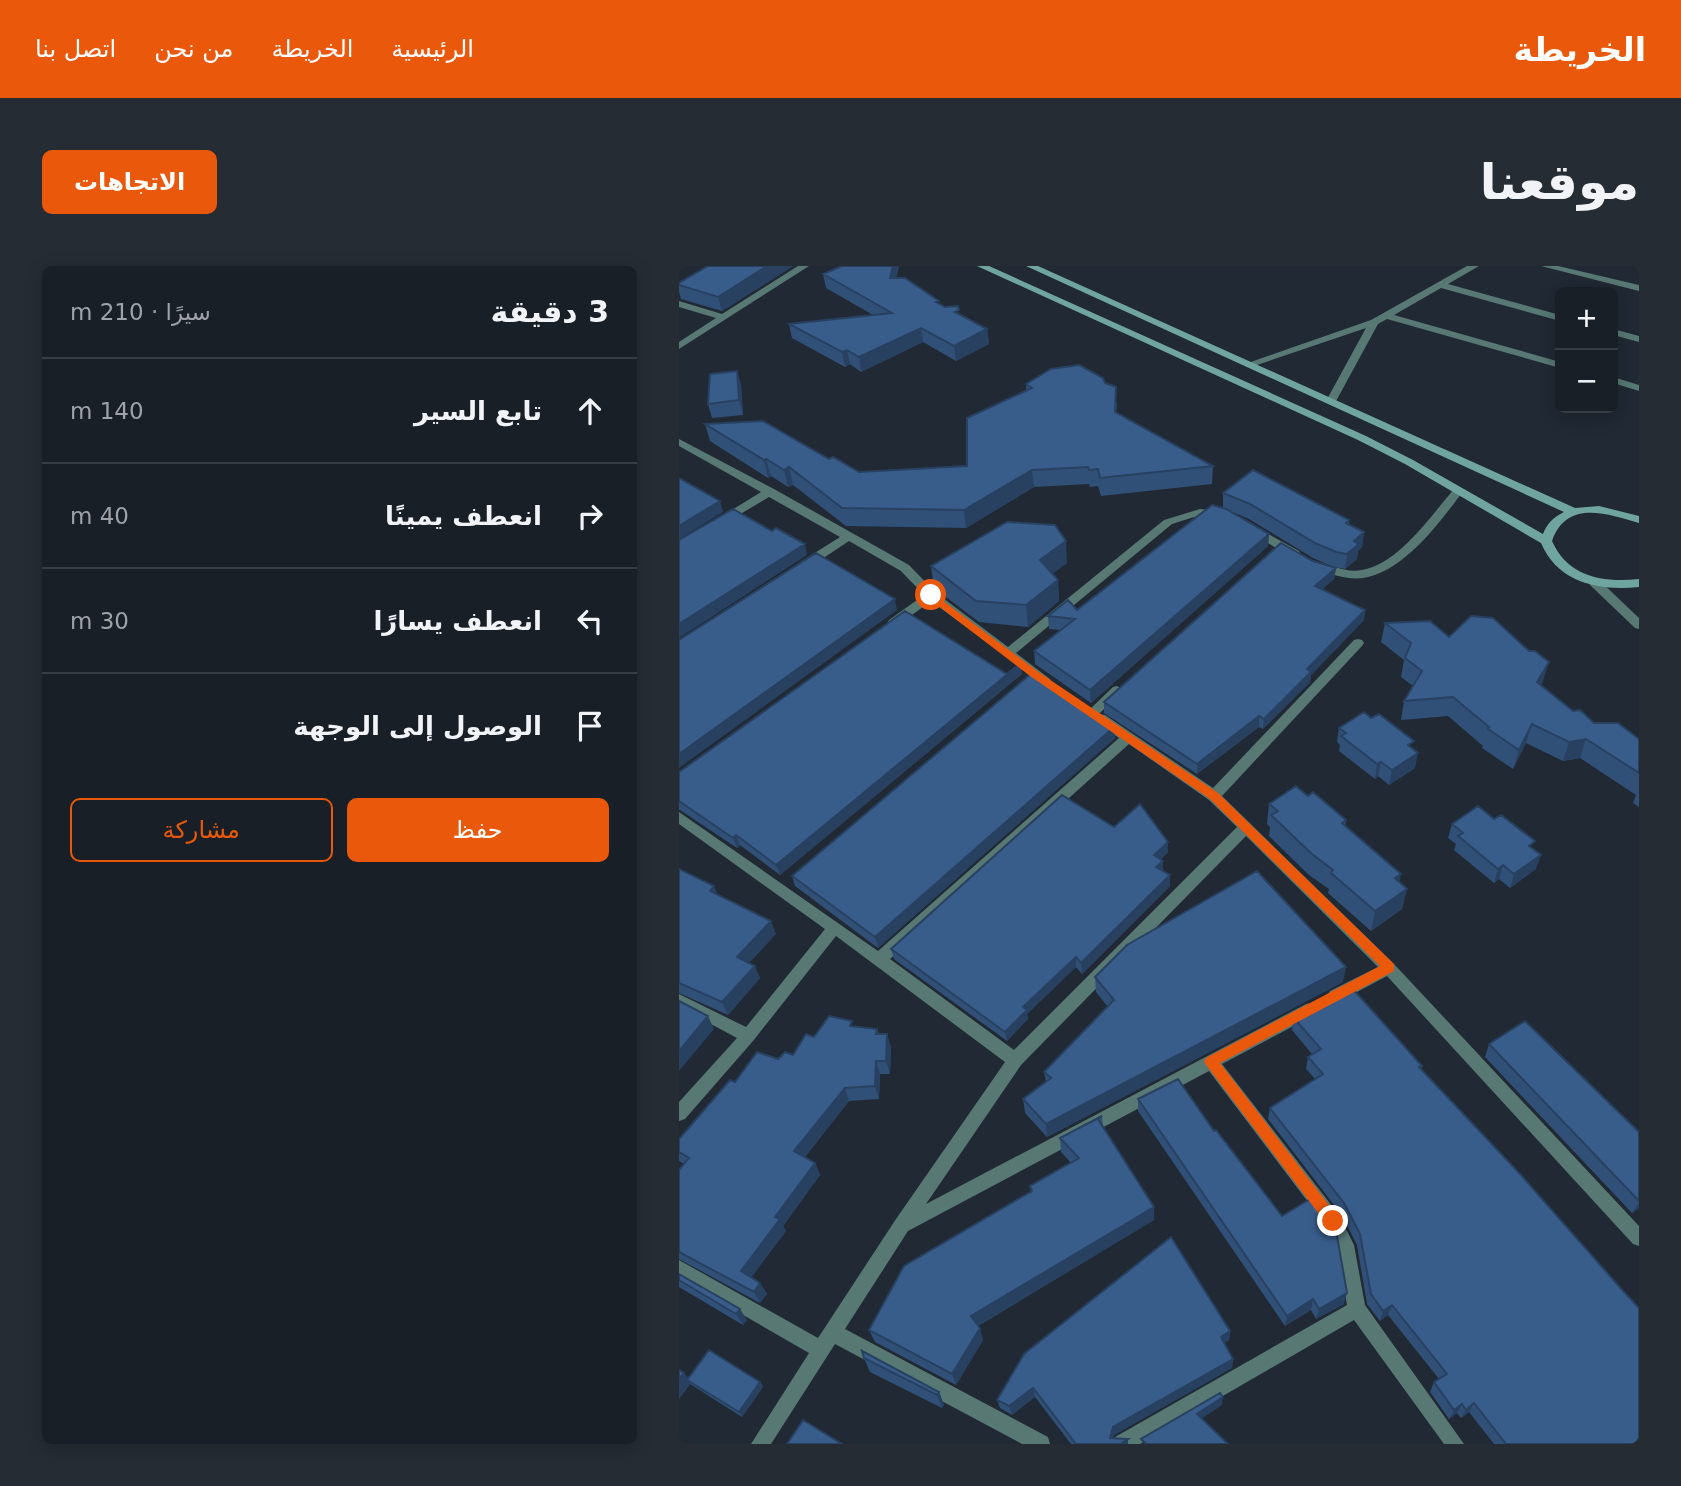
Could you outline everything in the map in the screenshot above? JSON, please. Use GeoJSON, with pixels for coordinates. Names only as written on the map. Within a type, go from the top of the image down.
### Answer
{"type":"FeatureCollection","features":[{"type":"Feature","properties":{"kind":"main road"},"geometry":{"type":"LineString","coordinates":[[982,266],[1362,438],[1546,541],[1555,560],[1566,569],[1594,582],[1610,585],[1639,583]]}},
{"type":"Feature","properties":{"kind":"main road"},"geometry":{"type":"LineString","coordinates":[[1031,266],[1574,512]]}},
{"type":"Feature","properties":{"kind":"main road"},"geometry":{"type":"LineString","coordinates":[[1080,310],[1100,296]]}},
{"type":"Feature","properties":{"kind":"main road"},"geometry":{"type":"LineString","coordinates":[[1546,541],[1553,523],[1574,512],[1603,510],[1639,520]]}},
{"type":"Feature","properties":{"kind":"street"},"geometry":{"type":"LineString","coordinates":[[679,346],[804,266]]}},
{"type":"Feature","properties":{"kind":"street"},"geometry":{"type":"LineString","coordinates":[[1249,363],[1374,322],[1474,266]]}},
{"type":"Feature","properties":{"kind":"street"},"geometry":{"type":"LineString","coordinates":[[1546,266],[1639,288]]}},
{"type":"Feature","properties":{"kind":"street"},"geometry":{"type":"LineString","coordinates":[[1440,285],[1555,316]]}},
{"type":"Feature","properties":{"kind":"street"},"geometry":{"type":"LineString","coordinates":[[679,304],[721,317]]}},
{"type":"Feature","properties":{"kind":"street"},"geometry":{"type":"LineString","coordinates":[[1385,315],[1555,364]]}},
{"type":"Feature","properties":{"kind":"street"},"geometry":{"type":"LineString","coordinates":[[1331,401],[1374,322]]}},
{"type":"Feature","properties":{"kind":"street"},"geometry":{"type":"LineString","coordinates":[[1618,333],[1639,339]]}},
{"type":"Feature","properties":{"kind":"street"},"geometry":{"type":"LineString","coordinates":[[1618,382],[1639,388]]}},
{"type":"Feature","properties":{"kind":"street"},"geometry":{"type":"LineString","coordinates":[[681,446],[769,491],[905,568],[931,595],[1007,653],[1028,678],[1053,687]]}},
{"type":"Feature","properties":{"kind":"street"},"geometry":{"type":"LineString","coordinates":[[1244,524],[1279,546],[1336,575],[1367,575],[1381,570],[1399,557],[1459,490]]}},
{"type":"Feature","properties":{"kind":"street"},"geometry":{"type":"LineString","coordinates":[[713,526],[769,491]]}},
{"type":"Feature","properties":{"kind":"street"},"geometry":{"type":"LineString","coordinates":[[1007,653],[1168,522],[1190,512],[1208,511],[1233,517]]}},
{"type":"Feature","properties":{"kind":"street"},"geometry":{"type":"LineString","coordinates":[[792,573],[849,536]]}},
{"type":"Feature","properties":{"kind":"street"},"geometry":{"type":"LineString","coordinates":[[1268,555],[1279,546]]}},
{"type":"Feature","properties":{"kind":"street"},"geometry":{"type":"LineString","coordinates":[[1594,582],[1639,625]]}},
{"type":"Feature","properties":{"kind":"street"},"geometry":{"type":"LineString","coordinates":[[877,635],[931,595]]}},
{"type":"Feature","properties":{"kind":"street"},"geometry":{"type":"LineString","coordinates":[[1214,796],[1358,643]]}},
{"type":"Feature","properties":{"kind":"street"},"geometry":{"type":"LineString","coordinates":[[1123,685],[1087,710],[1214,796],[1389,968],[1639,1238]]}},
{"type":"Feature","properties":{"kind":"street"},"geometry":{"type":"LineString","coordinates":[[879,958],[1128,737]]}},
{"type":"Feature","properties":{"kind":"street"},"geometry":{"type":"LineString","coordinates":[[679,817],[785,883],[835,928],[1015,1060]]}},
{"type":"Feature","properties":{"kind":"street"},"geometry":{"type":"LineString","coordinates":[[760,1444],[902,1225],[1015,1060],[1245,827]]}},
{"type":"Feature","properties":{"kind":"street"},"geometry":{"type":"LineString","coordinates":[[679,1114],[748,1036],[835,928]]}},
{"type":"Feature","properties":{"kind":"street"},"geometry":{"type":"LineString","coordinates":[[902,1225],[1389,968]]}},
{"type":"Feature","properties":{"kind":"street"},"geometry":{"type":"LineString","coordinates":[[679,1000],[748,1036]]}},
{"type":"Feature","properties":{"kind":"street"},"geometry":{"type":"LineString","coordinates":[[1211,1062],[1333,1221],[1345,1245],[1357,1309],[1455,1444]]}},
{"type":"Feature","properties":{"kind":"street"},"geometry":{"type":"LineString","coordinates":[[679,1268],[821,1350]]}},
{"type":"Feature","properties":{"kind":"street"},"geometry":{"type":"LineString","coordinates":[[1122,1444],[1357,1309]]}},
{"type":"Feature","properties":{"kind":"street"},"geometry":{"type":"LineString","coordinates":[[832,1332],[1041,1444]]}},
{"type":"Feature","properties":{"kind":"building"},"geometry":{"type":"Polygon","coordinates":[[[708,266],[767,266],[718,297],[679,285],[708,266]]]}},
{"type":"Feature","properties":{"kind":"building"},"geometry":{"type":"Polygon","coordinates":[[[842,266],[893,266],[890,278],[905,278],[945,307],[958,306],[959,310],[955,312],[987,329],[954,346],[921,328],[859,357],[847,350],[842,352],[789,324],[892,313],[823,274],[842,266]]]}},
{"type":"Feature","properties":{"kind":"building"},"geometry":{"type":"Polygon","coordinates":[[[1079,365],[1103,378],[1105,383],[1116,387],[1115,412],[1213,466],[1100,478],[1098,469],[1089,470],[1088,467],[1032,470],[964,510],[842,508],[789,467],[784,470],[764,460],[705,424],[763,421],[829,459],[833,457],[859,472],[967,466],[967,418],[1032,388],[1026,384],[1051,369],[1079,365]]]}},
{"type":"Feature","properties":{"kind":"building"},"geometry":{"type":"Polygon","coordinates":[[[737,371],[739,400],[708,404],[710,374],[737,371]]]}},
{"type":"Feature","properties":{"kind":"building"},"geometry":{"type":"Polygon","coordinates":[[[1253,470],[1349,520],[1346,523],[1364,532],[1354,541],[1359,544],[1347,554],[1336,552],[1315,543],[1250,504],[1223,493],[1253,470]]]}},
{"type":"Feature","properties":{"kind":"building"},"geometry":{"type":"Polygon","coordinates":[[[679,478],[720,501],[679,526],[679,478]]]}},
{"type":"Feature","properties":{"kind":"building"},"geometry":{"type":"Polygon","coordinates":[[[1212,505],[1226,509],[1269,534],[1090,690],[1034,651],[1075,619],[1048,616],[1068,600],[1077,610],[1212,505]]]}},
{"type":"Feature","properties":{"kind":"building"},"geometry":{"type":"Polygon","coordinates":[[[733,509],[772,531],[776,528],[805,544],[679,624],[679,540],[733,509]]]}},
{"type":"Feature","properties":{"kind":"building"},"geometry":{"type":"Polygon","coordinates":[[[1007,522],[1055,525],[1066,541],[1040,560],[1058,580],[1026,605],[976,601],[931,566],[1007,522]]]}},
{"type":"Feature","properties":{"kind":"building"},"geometry":{"type":"Polygon","coordinates":[[[1281,543],[1313,561],[1336,568],[1315,586],[1365,610],[1307,669],[1311,672],[1264,719],[1259,716],[1197,764],[1104,702],[1281,543]]]}},
{"type":"Feature","properties":{"kind":"building"},"geometry":{"type":"Polygon","coordinates":[[[816,553],[895,599],[679,754],[679,640],[816,553]]]}},
{"type":"Feature","properties":{"kind":"building"},"geometry":{"type":"Polygon","coordinates":[[[905,611],[1007,674],[1021,663],[776,865],[736,835],[733,838],[679,801],[679,772],[905,611]]]}},
{"type":"Feature","properties":{"kind":"building"},"geometry":{"type":"Polygon","coordinates":[[[1471,616],[1493,618],[1529,651],[1535,651],[1549,662],[1537,682],[1573,711],[1580,710],[1594,723],[1618,723],[1639,739],[1639,773],[1586,739],[1569,742],[1532,724],[1519,750],[1488,729],[1489,727],[1453,697],[1404,701],[1422,671],[1405,658],[1411,643],[1385,623],[1430,621],[1449,637],[1471,616]]]}},
{"type":"Feature","properties":{"kind":"building"},"geometry":{"type":"Polygon","coordinates":[[[1033,672],[1114,727],[875,937],[792,876],[1033,672]]]}},
{"type":"Feature","properties":{"kind":"building"},"geometry":{"type":"Polygon","coordinates":[[[1364,712],[1371,718],[1379,714],[1414,741],[1408,745],[1418,753],[1392,770],[1381,762],[1377,764],[1341,736],[1346,733],[1339,728],[1364,712]]]}},
{"type":"Feature","properties":{"kind":"building"},"geometry":{"type":"Polygon","coordinates":[[[1296,786],[1308,796],[1313,792],[1346,820],[1342,823],[1401,874],[1395,878],[1407,889],[1375,911],[1331,873],[1333,870],[1271,815],[1278,811],[1269,804],[1296,786]]]}},
{"type":"Feature","properties":{"kind":"building"},"geometry":{"type":"Polygon","coordinates":[[[1062,795],[1114,827],[1140,804],[1168,842],[1154,855],[1163,861],[1156,867],[1170,875],[1081,963],[1076,957],[1023,1007],[1027,1010],[1005,1032],[891,949],[1062,795]]]}},
{"type":"Feature","properties":{"kind":"building"},"geometry":{"type":"Polygon","coordinates":[[[1478,806],[1494,819],[1501,815],[1535,841],[1529,846],[1541,855],[1514,874],[1503,865],[1498,869],[1458,836],[1463,833],[1452,824],[1478,806]]]}},
{"type":"Feature","properties":{"kind":"building"},"geometry":{"type":"Polygon","coordinates":[[[679,869],[714,886],[710,891],[771,921],[737,957],[755,966],[722,1002],[679,983],[679,869]]]}},
{"type":"Feature","properties":{"kind":"building"},"geometry":{"type":"Polygon","coordinates":[[[1257,871],[1346,967],[1046,1124],[1023,1099],[1051,1078],[1044,1072],[1114,1000],[1095,977],[1127,945],[1257,871]]]}},
{"type":"Feature","properties":{"kind":"building"},"geometry":{"type":"Polygon","coordinates":[[[1351,987],[1422,1066],[1419,1067],[1521,1175],[1639,1308],[1639,1444],[1506,1444],[1474,1403],[1466,1410],[1462,1404],[1454,1410],[1434,1382],[1447,1374],[1392,1305],[1383,1311],[1371,1294],[1360,1234],[1344,1203],[1270,1108],[1323,1074],[1308,1057],[1321,1049],[1293,1017],[1351,987]]]}},
{"type":"Feature","properties":{"kind":"building"},"geometry":{"type":"Polygon","coordinates":[[[679,1001],[708,1016],[679,1051],[679,1001]]]}},
{"type":"Feature","properties":{"kind":"building"},"geometry":{"type":"Polygon","coordinates":[[[829,1016],[852,1021],[850,1026],[877,1029],[876,1034],[887,1034],[886,1061],[876,1061],[875,1086],[845,1088],[794,1151],[815,1163],[775,1217],[780,1219],[741,1271],[760,1283],[754,1292],[679,1252],[679,1170],[689,1158],[679,1152],[679,1139],[730,1080],[735,1082],[757,1052],[778,1059],[785,1052],[793,1055],[806,1034],[814,1037],[829,1016]]]}},
{"type":"Feature","properties":{"kind":"building"},"geometry":{"type":"Polygon","coordinates":[[[1525,1021],[1639,1132],[1639,1201],[1489,1044],[1525,1021]]]}},
{"type":"Feature","properties":{"kind":"building"},"geometry":{"type":"Polygon","coordinates":[[[1178,1079],[1214,1131],[1216,1130],[1282,1216],[1312,1198],[1337,1236],[1347,1293],[1319,1309],[1313,1299],[1287,1316],[1138,1099],[1178,1079]]]}},
{"type":"Feature","properties":{"kind":"building"},"geometry":{"type":"Polygon","coordinates":[[[1102,1116],[1098,1119],[1154,1207],[971,1316],[980,1328],[952,1374],[869,1330],[904,1266],[1032,1191],[1030,1186],[1079,1158],[1060,1138],[1102,1116]]]}},
{"type":"Feature","properties":{"kind":"building"},"geometry":{"type":"Polygon","coordinates":[[[1171,1237],[1230,1331],[1221,1337],[1233,1359],[1113,1427],[1110,1438],[1128,1439],[1120,1444],[1076,1444],[1033,1388],[1009,1406],[997,1400],[1024,1354],[1171,1237]]]}},
{"type":"Feature","properties":{"kind":"building"},"geometry":{"type":"Polygon","coordinates":[[[679,1274],[740,1309],[736,1314],[679,1280],[679,1274]]]}},
{"type":"Feature","properties":{"kind":"building"},"geometry":{"type":"Polygon","coordinates":[[[709,1350],[760,1382],[739,1412],[687,1380],[709,1350]]]}},
{"type":"Feature","properties":{"kind":"building"},"geometry":{"type":"Polygon","coordinates":[[[862,1351],[939,1392],[937,1395],[864,1358],[862,1351]]]}},
{"type":"Feature","properties":{"kind":"building"},"geometry":{"type":"Polygon","coordinates":[[[1220,1393],[1223,1397],[1197,1414],[1228,1444],[1146,1444],[1141,1439],[1220,1393]]]}},
{"type":"Feature","properties":{"kind":"building"},"geometry":{"type":"Polygon","coordinates":[[[803,1420],[842,1444],[787,1444],[803,1420]]]}},
{"type":"Feature","properties":{"kind":"route"},"geometry":{"type":"LineString","coordinates":[[931,595],[1034,674],[1214,796],[1389,968],[1211,1062],[1333,1221]]}}]}
